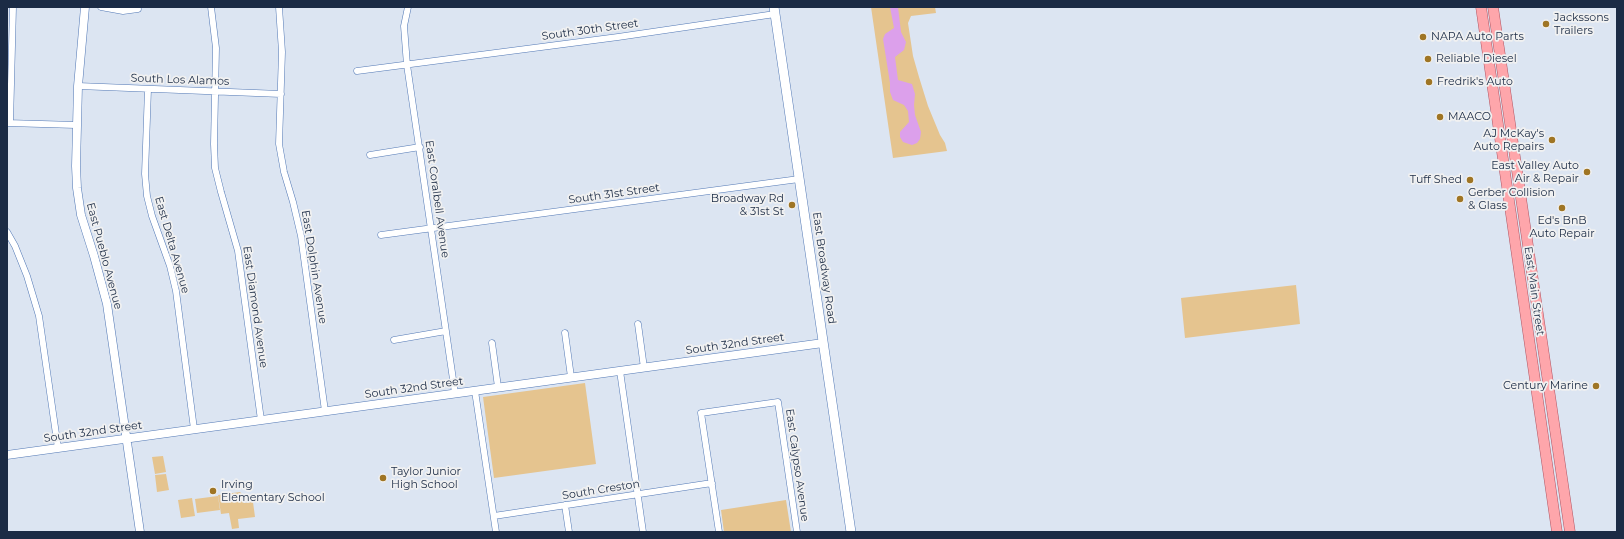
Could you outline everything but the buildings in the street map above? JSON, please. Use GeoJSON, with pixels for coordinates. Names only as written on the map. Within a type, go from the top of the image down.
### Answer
{"type":"FeatureCollection","features":[{"type":"Feature","properties":{"kind":"main road","name":"East Main Street"},"geometry":{"type":"LineString","coordinates":[[1481,7],[1557,532]]}},
{"type":"Feature","properties":{"kind":"main road","name":"East Main Street"},"geometry":{"type":"LineString","coordinates":[[1493,7],[1570,532]]}},
{"type":"Feature","properties":{"kind":"main road","name":"East Broadway Road"},"geometry":{"type":"LineString","coordinates":[[775,10],[851,532]]}},
{"type":"Feature","properties":{"kind":"main road"},"geometry":{"type":"LineString","coordinates":[[1491,76],[1503,75]]}},
{"type":"Feature","properties":{"kind":"main road"},"geometry":{"type":"LineString","coordinates":[[1541,422],[1553,420]]}},
{"type":"Feature","properties":{"kind":"street"},"geometry":{"type":"LineString","coordinates":[[14,7],[8,123],[76,125]]}},
{"type":"Feature","properties":{"kind":"street","name":"East Pueblo Avenue"},"geometry":{"type":"LineString","coordinates":[[84,7],[76,125],[76,166],[80,211],[107,304],[140,532]]}},
{"type":"Feature","properties":{"kind":"street"},"geometry":{"type":"LineString","coordinates":[[101,7],[123,11],[138,9]]}},
{"type":"Feature","properties":{"kind":"street","name":"East Diamond Avenue"},"geometry":{"type":"LineString","coordinates":[[211,7],[216,48],[216,168],[221,192],[238,251],[261,420]]}},
{"type":"Feature","properties":{"kind":"street","name":"East Dolphin Avenue"},"geometry":{"type":"LineString","coordinates":[[279,7],[282,52],[279,144],[284,172],[301,236],[325,411]]}},
{"type":"Feature","properties":{"kind":"street","name":"East Coralbell Avenue"},"geometry":{"type":"LineString","coordinates":[[408,7],[404,26],[407,65],[455,393]]}},
{"type":"Feature","properties":{"kind":"street","name":"South 30th Street"},"geometry":{"type":"LineString","coordinates":[[358,71],[775,10]]}},
{"type":"Feature","properties":{"kind":"street","name":"South Los Alamos"},"geometry":{"type":"LineString","coordinates":[[78,86],[281,94]]}},
{"type":"Feature","properties":{"kind":"street","name":"East Delta Avenue"},"geometry":{"type":"LineString","coordinates":[[148,89],[145,174],[147,196],[152,216],[170,266],[176,290],[194,429]]}},
{"type":"Feature","properties":{"kind":"street"},"geometry":{"type":"LineString","coordinates":[[370,155],[420,147]]}},
{"type":"Feature","properties":{"kind":"street","name":"South 31st Street"},"geometry":{"type":"LineString","coordinates":[[381,236],[799,179]]}},
{"type":"Feature","properties":{"kind":"street"},"geometry":{"type":"LineString","coordinates":[[7,232],[15,246],[27,276],[38,316],[58,448]]}},
{"type":"Feature","properties":{"kind":"street"},"geometry":{"type":"LineString","coordinates":[[638,324],[644,368]]}},
{"type":"Feature","properties":{"kind":"street"},"geometry":{"type":"LineString","coordinates":[[394,340],[446,331]]}},
{"type":"Feature","properties":{"kind":"street"},"geometry":{"type":"LineString","coordinates":[[565,333],[572,377]]}},
{"type":"Feature","properties":{"kind":"street"},"geometry":{"type":"LineString","coordinates":[[492,343],[498,387]]}},
{"type":"Feature","properties":{"kind":"street","name":"South 32nd Street"},"geometry":{"type":"LineString","coordinates":[[7,455],[824,343]]}},
{"type":"Feature","properties":{"kind":"street"},"geometry":{"type":"LineString","coordinates":[[620,371],[643,532]]}},
{"type":"Feature","properties":{"kind":"street"},"geometry":{"type":"LineString","coordinates":[[475,391],[496,532]]}},
{"type":"Feature","properties":{"kind":"street","name":"East Calypso Avenue"},"geometry":{"type":"LineString","coordinates":[[712,483],[701,413],[778,402],[797,532]]}},
{"type":"Feature","properties":{"kind":"street"},"geometry":{"type":"LineString","coordinates":[[712,483],[719,532]]}},
{"type":"Feature","properties":{"kind":"street","name":"South Creston"},"geometry":{"type":"LineString","coordinates":[[494,516],[712,483]]}},
{"type":"Feature","properties":{"kind":"street"},"geometry":{"type":"LineString","coordinates":[[565,505],[569,532]]}},
{"type":"Feature","properties":{"kind":"shaded area"},"geometry":{"type":"Polygon","coordinates":[[[871,7],[935,7],[936,13],[911,16],[908,23],[913,56],[919,77],[928,106],[940,135],[945,143],[947,151],[893,158],[871,7]]]}},
{"type":"Feature","properties":{"kind":"shaded area"},"geometry":{"type":"Polygon","coordinates":[[[890,7],[898,7],[901,32],[906,42],[904,50],[895,57],[898,80],[912,84],[915,94],[915,115],[921,132],[920,139],[917,143],[912,145],[903,142],[900,137],[900,132],[909,122],[908,111],[904,105],[893,100],[890,92],[883,39],[885,34],[894,28],[890,7]]]}},
{"type":"Feature","properties":{"kind":"shaded area"},"geometry":{"type":"Polygon","coordinates":[[[1296,285],[1300,324],[1185,338],[1181,298],[1296,285]]]}},
{"type":"Feature","properties":{"kind":"shaded area"},"geometry":{"type":"Polygon","coordinates":[[[585,383],[596,464],[494,478],[483,397],[585,383]]]}},
{"type":"Feature","properties":{"kind":"shaded area"},"geometry":{"type":"Polygon","coordinates":[[[163,456],[166,472],[155,474],[152,457],[163,456]]]}},
{"type":"Feature","properties":{"kind":"shaded area"},"geometry":{"type":"Polygon","coordinates":[[[166,474],[169,490],[157,492],[155,475],[166,474]]]}},
{"type":"Feature","properties":{"kind":"shaded area"},"geometry":{"type":"Polygon","coordinates":[[[240,492],[244,503],[253,502],[255,517],[238,519],[239,528],[232,529],[229,513],[221,514],[218,495],[240,492]]]}},
{"type":"Feature","properties":{"kind":"shaded area"},"geometry":{"type":"Polygon","coordinates":[[[218,496],[220,510],[197,513],[195,499],[218,496]]]}},
{"type":"Feature","properties":{"kind":"shaded area"},"geometry":{"type":"Polygon","coordinates":[[[192,498],[195,516],[181,518],[178,500],[192,498]]]}},
{"type":"Feature","properties":{"kind":"shaded area"},"geometry":{"type":"Polygon","coordinates":[[[786,500],[791,532],[724,532],[721,510],[786,500]]]}},
{"type":"Feature","properties":{"kind":"place","name":"Jackssons Trailers"},"geometry":{"type":"Point","coordinates":[1546,24]}},
{"type":"Feature","properties":{"kind":"place","name":"NAPA Auto Parts"},"geometry":{"type":"Point","coordinates":[1423,37]}},
{"type":"Feature","properties":{"kind":"place","name":"Reliable Diesel"},"geometry":{"type":"Point","coordinates":[1428,59]}},
{"type":"Feature","properties":{"kind":"place","name":"Fredrik's Auto"},"geometry":{"type":"Point","coordinates":[1429,82]}},
{"type":"Feature","properties":{"kind":"place","name":"MAACO"},"geometry":{"type":"Point","coordinates":[1440,117]}},
{"type":"Feature","properties":{"kind":"place","name":"AJ McKay's Auto Repairs"},"geometry":{"type":"Point","coordinates":[1552,140]}},
{"type":"Feature","properties":{"kind":"place","name":"East Valley Auto Air & Repair"},"geometry":{"type":"Point","coordinates":[1587,172]}},
{"type":"Feature","properties":{"kind":"place","name":"Tuff Shed"},"geometry":{"type":"Point","coordinates":[1470,180]}},
{"type":"Feature","properties":{"kind":"place","name":"Gerber Collision & Glass"},"geometry":{"type":"Point","coordinates":[1460,199]}},
{"type":"Feature","properties":{"kind":"place","name":"Broadway Rd & 31st St"},"geometry":{"type":"Point","coordinates":[792,205]}},
{"type":"Feature","properties":{"kind":"place","name":"Ed's BnB Auto Repair"},"geometry":{"type":"Point","coordinates":[1562,208]}},
{"type":"Feature","properties":{"kind":"place","name":"Century Marine"},"geometry":{"type":"Point","coordinates":[1596,386]}},
{"type":"Feature","properties":{"kind":"place","name":"Taylor Junior High School"},"geometry":{"type":"Point","coordinates":[383,478]}},
{"type":"Feature","properties":{"kind":"place","name":"Irving Elementary School"},"geometry":{"type":"Point","coordinates":[213,491]}}]}
